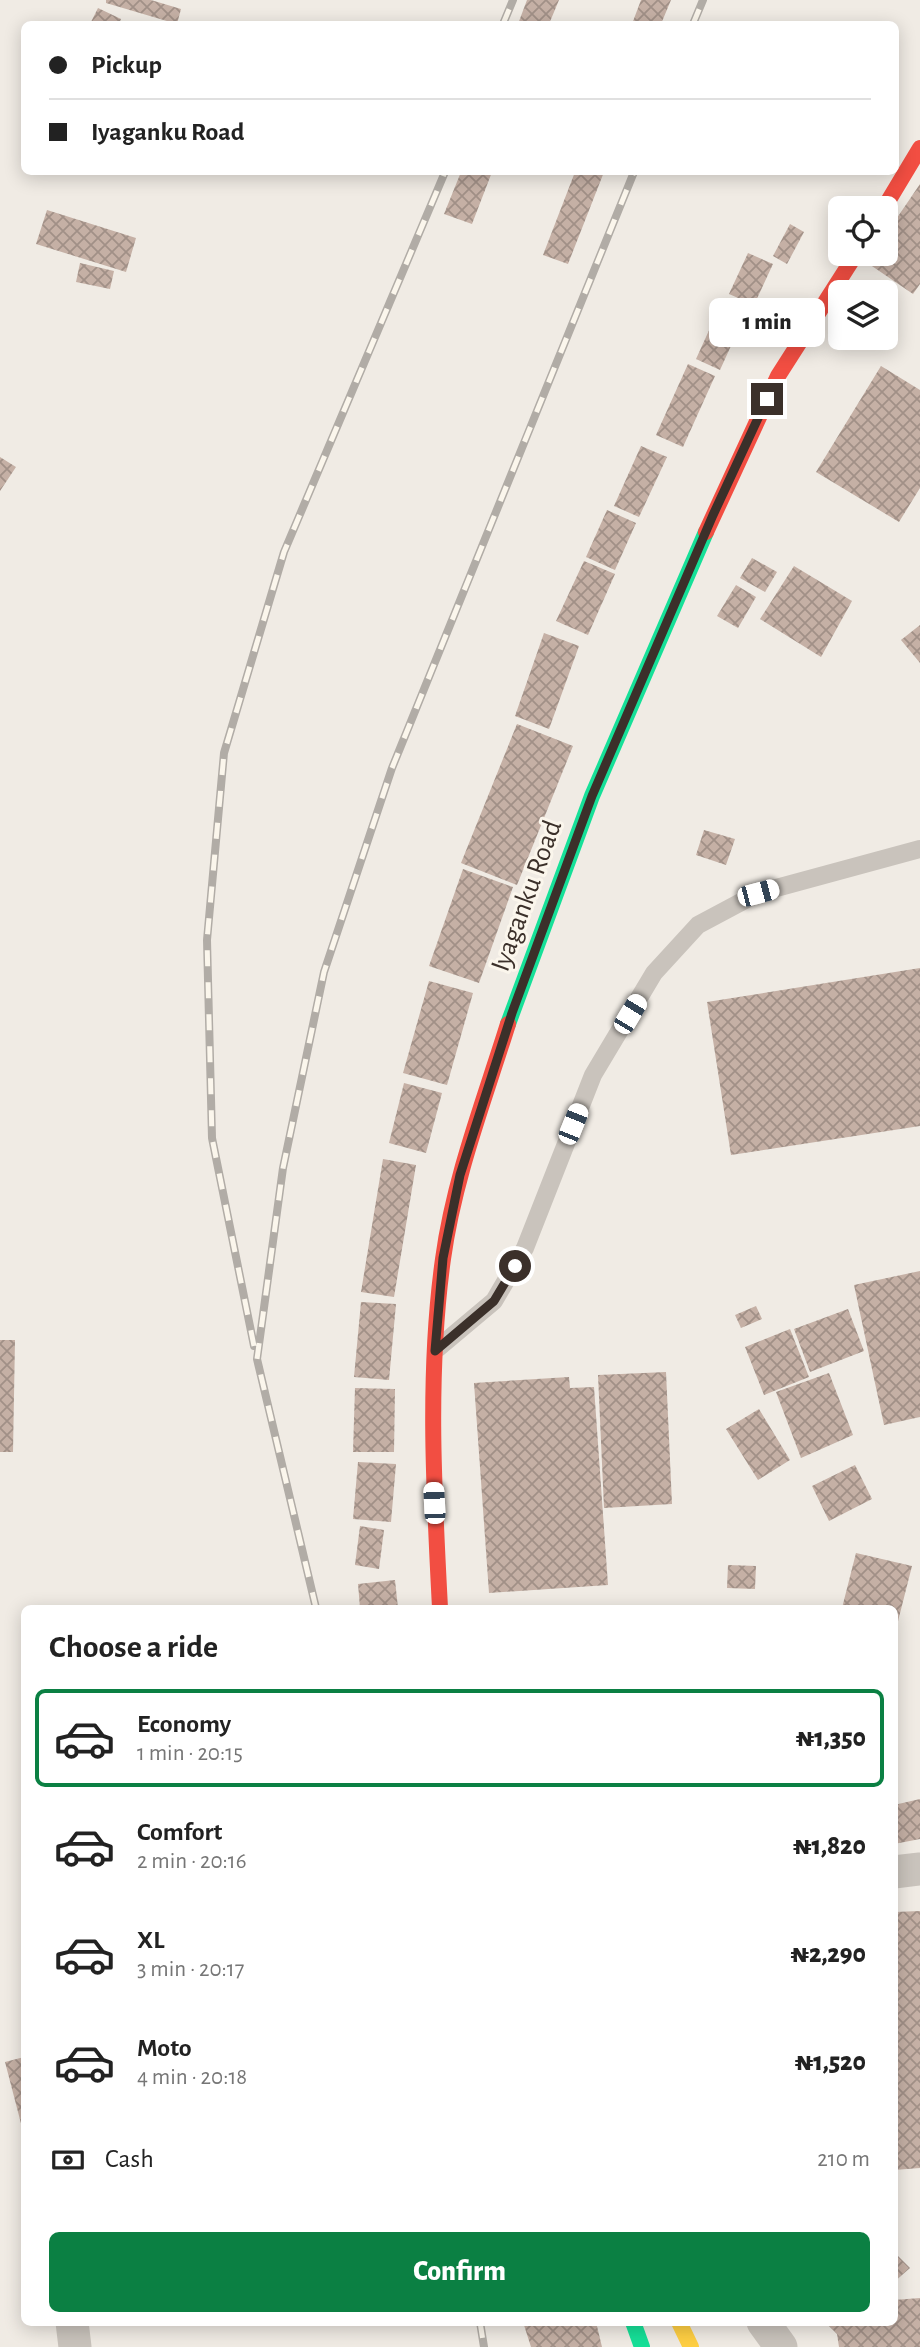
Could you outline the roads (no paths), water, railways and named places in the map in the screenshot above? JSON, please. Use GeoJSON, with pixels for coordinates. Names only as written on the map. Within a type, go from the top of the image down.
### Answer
{"type":"FeatureCollection","features":[{"type":"Feature","properties":{"kind":"highway"},"geometry":{"type":"LineString","coordinates":[[892,196],[918,154]]}},
{"type":"Feature","properties":{"kind":"highway","name":"Iyaganku Road"},"geometry":{"type":"LineString","coordinates":[[440,1605],[433,1480],[435,1351],[443,1258],[460,1175],[512,1013],[592,796],[713,515],[778,376],[848,266]]}},
{"type":"Feature","properties":{"kind":"highway"},"geometry":{"type":"LineString","coordinates":[[634,2326],[642,2347]]}},
{"type":"Feature","properties":{"kind":"highway"},"geometry":{"type":"LineString","coordinates":[[681,2326],[691,2347]]}},
{"type":"Feature","properties":{"kind":"street"},"geometry":{"type":"LineString","coordinates":[[898,1872],[920,1869]]}},
{"type":"Feature","properties":{"kind":"street"},"geometry":{"type":"LineString","coordinates":[[72,2326],[75,2347]]}},
{"type":"Feature","properties":{"kind":"street"},"geometry":{"type":"LineString","coordinates":[[766,2326],[781,2347]]}},
{"type":"Feature","properties":{"kind":"lane"},"geometry":{"type":"LineString","coordinates":[[435,1351],[494,1301],[525,1248],[593,1075],[654,973],[698,925],[758,893],[920,849]]}},
{"type":"Feature","properties":{"kind":"railway"},"geometry":{"type":"LineString","coordinates":[[504,21],[513,0]]}},
{"type":"Feature","properties":{"kind":"railway"},"geometry":{"type":"LineString","coordinates":[[694,21],[703,0]]}},
{"type":"Feature","properties":{"kind":"railway"},"geometry":{"type":"LineString","coordinates":[[254,1346],[212,1138],[207,940],[224,753],[284,552],[444,175]]}},
{"type":"Feature","properties":{"kind":"railway"},"geometry":{"type":"LineString","coordinates":[[315,1605],[257,1359],[283,1168],[324,972],[392,768],[633,175]]}},
{"type":"Feature","properties":{"kind":"railway"},"geometry":{"type":"LineString","coordinates":[[481,2326],[484,2347]]}}]}
